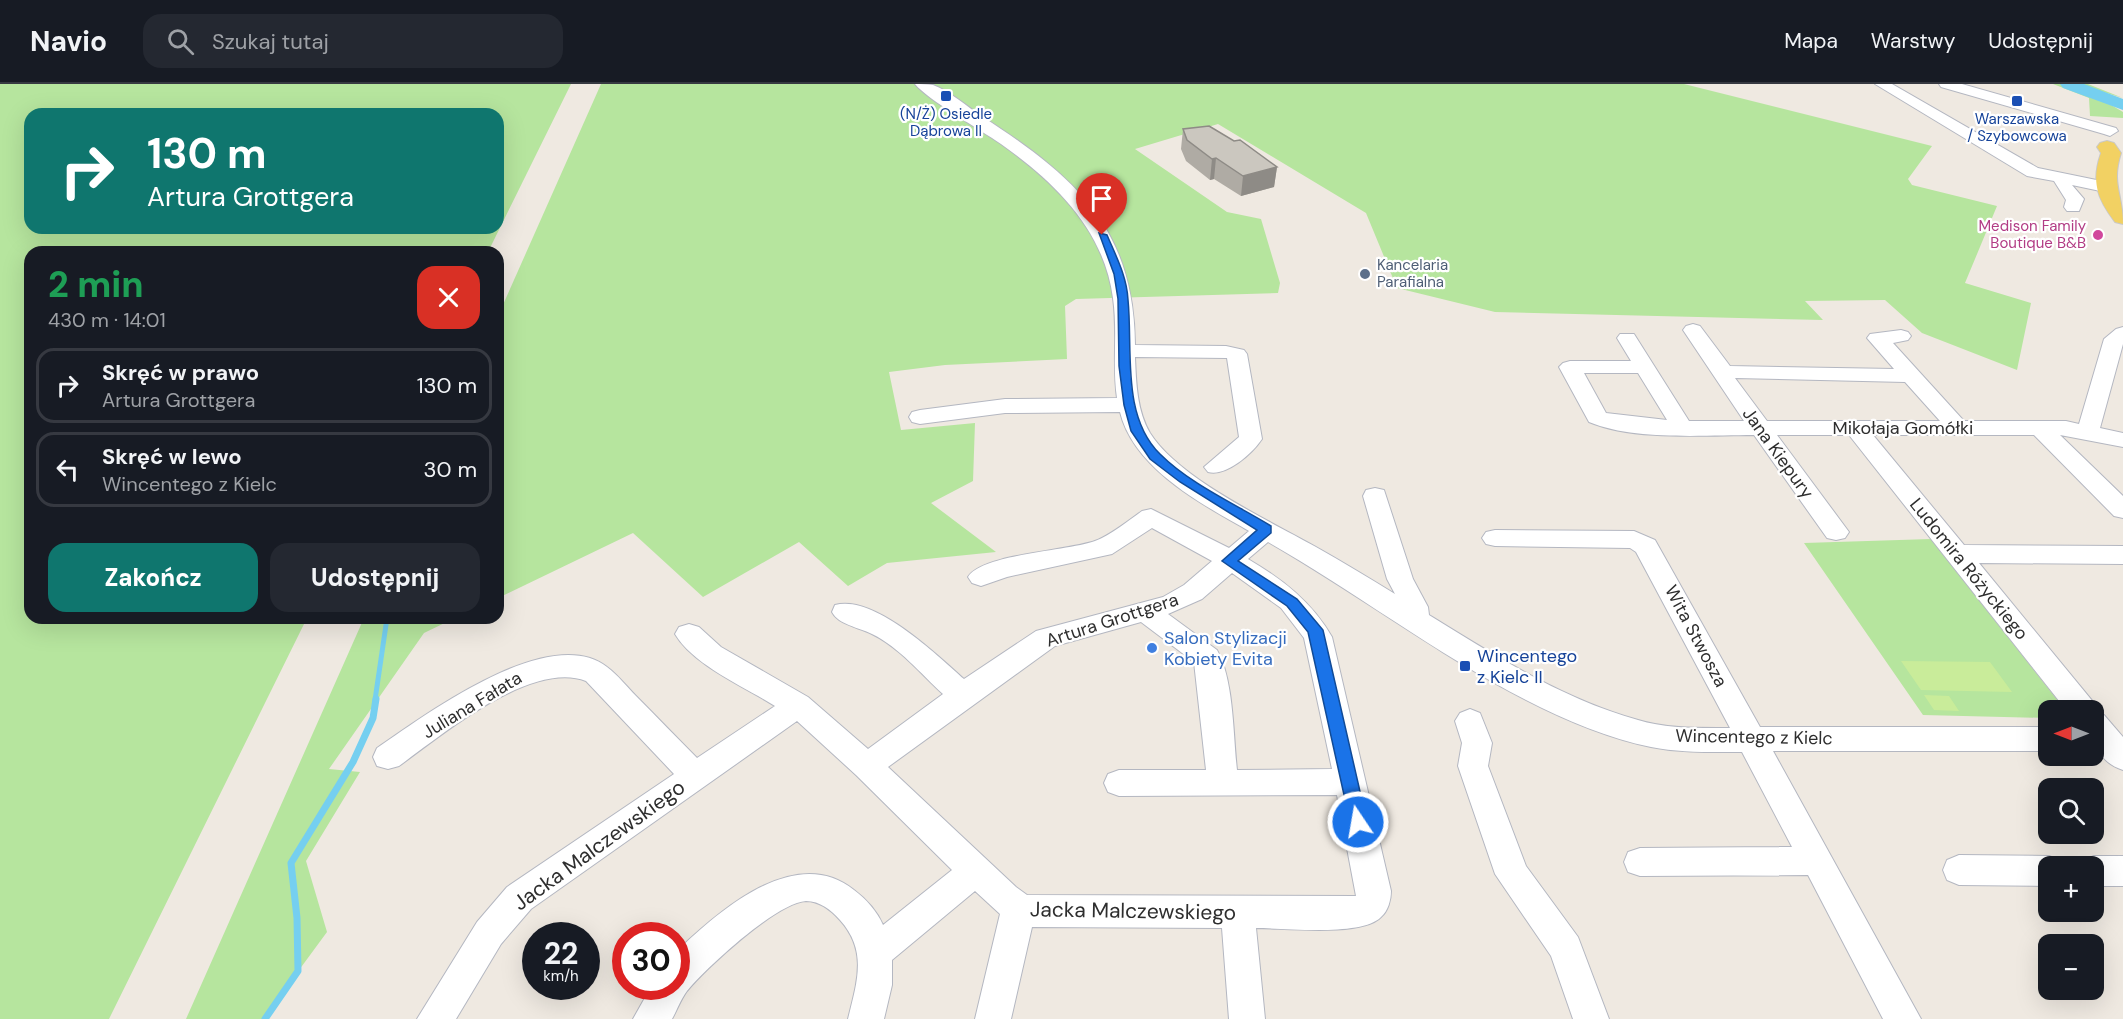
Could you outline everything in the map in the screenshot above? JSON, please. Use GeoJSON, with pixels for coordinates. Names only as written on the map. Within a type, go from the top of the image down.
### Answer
{"type":"FeatureCollection","features":[{"type":"Feature","properties":{"kind":"main road"},"geometry":{"type":"LineString","coordinates":[[2112,140],[2111,153],[2104,171],[2114,189]]}},
{"type":"Feature","properties":{"kind":"main road"},"geometry":{"type":"LineString","coordinates":[[2123,171],[2108,196],[2123,217]]}},
{"type":"Feature","properties":{"kind":"street","name":"Wincentego z Kielc"},"geometry":{"type":"LineString","coordinates":[[922,84],[1049,164],[1085,210],[1110,250],[1119,274],[1123,299],[1124,351],[1130,405],[1137,431],[1155,456],[1189,482],[1416,619],[1504,676],[1577,711],[1642,733],[1702,739],[2038,739]]}},
{"type":"Feature","properties":{"kind":"street"},"geometry":{"type":"LineString","coordinates":[[1882,84],[2028,170],[2062,180],[2114,189]]}},
{"type":"Feature","properties":{"kind":"street"},"geometry":{"type":"LineString","coordinates":[[1934,84],[2112,140]]}},
{"type":"Feature","properties":{"kind":"street"},"geometry":{"type":"LineString","coordinates":[[1946,84],[2112,140]]}},
{"type":"Feature","properties":{"kind":"street"},"geometry":{"type":"LineString","coordinates":[[2062,180],[2064,187],[2075,199],[2073,207]]}},
{"type":"Feature","properties":{"kind":"street","name":"Jana Kiepury"},"geometry":{"type":"LineString","coordinates":[[1694,330],[1724,373],[1722,377],[1836,531]]}},
{"type":"Feature","properties":{"kind":"street"},"geometry":{"type":"LineString","coordinates":[[2088,431],[2114,339],[2123,333]]}},
{"type":"Feature","properties":{"kind":"street"},"geometry":{"type":"LineString","coordinates":[[1901,336],[1876,338],[1959,429]]}},
{"type":"Feature","properties":{"kind":"street"},"geometry":{"type":"LineString","coordinates":[[1628,338],[1682,427]]}},
{"type":"Feature","properties":{"kind":"street"},"geometry":{"type":"LineString","coordinates":[[1124,351],[1237,354],[1251,439],[1216,467]]}},
{"type":"Feature","properties":{"kind":"street","name":"Mikołaja Gomółki"},"geometry":{"type":"LineString","coordinates":[[1645,367],[1570,367],[1600,419],[1612,423],[1760,428],[2040,428],[2088,431],[2123,440]]}},
{"type":"Feature","properties":{"kind":"street"},"geometry":{"type":"LineString","coordinates":[[1724,373],[1910,376]]}},
{"type":"Feature","properties":{"kind":"street"},"geometry":{"type":"LineString","coordinates":[[920,417],[1005,406],[1130,405]]}},
{"type":"Feature","properties":{"kind":"street","name":"Ludomira Różyckiego"},"geometry":{"type":"LineString","coordinates":[[1855,427],[1955,554],[2075,700]]}},
{"type":"Feature","properties":{"kind":"street"},"geometry":{"type":"LineString","coordinates":[[2040,428],[2123,510]]}},
{"type":"Feature","properties":{"kind":"street"},"geometry":{"type":"LineString","coordinates":[[1375,496],[1400,579],[1415,607],[1416,619]]}},
{"type":"Feature","properties":{"kind":"street"},"geometry":{"type":"LineString","coordinates":[[981,577],[1001,569],[1103,548],[1151,517],[1229,561],[1292,603],[1315,630],[1350,782],[1119,783]]}},
{"type":"Feature","properties":{"kind":"street","name":"Artura Grottgera"},"geometry":{"type":"LineString","coordinates":[[867,766],[963,695],[1046,638],[1171,604],[1193,592],[1266,530]]}},
{"type":"Feature","properties":{"kind":"street","name":"Wita Stwosza"},"geometry":{"type":"LineString","coordinates":[[1495,538],[1634,540],[1642,543],[1662,573],[1904,1019]]}},
{"type":"Feature","properties":{"kind":"street"},"geometry":{"type":"LineString","coordinates":[[1955,554],[2123,555]]}},
{"type":"Feature","properties":{"kind":"street"},"geometry":{"type":"LineString","coordinates":[[845,612],[882,627],[901,639],[963,695]]}},
{"type":"Feature","properties":{"kind":"street"},"geometry":{"type":"LineString","coordinates":[[1146,612],[1207,657],[1212,678],[1223,782]]}},
{"type":"Feature","properties":{"kind":"street","name":"Jacka Malczewskiego"},"geometry":{"type":"LineString","coordinates":[[689,634],[711,654],[798,705],[867,766],[975,871],[1019,908],[1034,912],[1348,913],[1367,909],[1374,900],[1374,891],[1350,782]]}},
{"type":"Feature","properties":{"kind":"street","name":"Juliana Fałata"},"geometry":{"type":"LineString","coordinates":[[388,757],[511,679],[544,667],[574,663],[596,673],[695,776]]}},
{"type":"Feature","properties":{"kind":"street","name":"Jacka Malczewskiego"},"geometry":{"type":"LineString","coordinates":[[435,1019],[489,933],[519,898],[798,705]]}},
{"type":"Feature","properties":{"kind":"street"},"geometry":{"type":"LineString","coordinates":[[1470,721],[1476,743],[1473,766],[1512,874],[1566,948],[1591,1019]]}},
{"type":"Feature","properties":{"kind":"street"},"geometry":{"type":"LineString","coordinates":[[1640,862],[1817,861]]}},
{"type":"Feature","properties":{"kind":"street"},"geometry":{"type":"LineString","coordinates":[[1959,870],[2038,871]]}},
{"type":"Feature","properties":{"kind":"street"},"geometry":{"type":"LineString","coordinates":[[875,953],[975,871]]}},
{"type":"Feature","properties":{"kind":"street"},"geometry":{"type":"LineString","coordinates":[[2104,871],[2123,871]]}},
{"type":"Feature","properties":{"kind":"street"},"geometry":{"type":"LineString","coordinates":[[690,963],[774,895],[785,890],[808,886],[826,890],[841,897],[868,926],[874,941],[874,985],[866,1019]]}},
{"type":"Feature","properties":{"kind":"street"},"geometry":{"type":"LineString","coordinates":[[993,1019],[1019,908]]}},
{"type":"Feature","properties":{"kind":"street"},"geometry":{"type":"LineString","coordinates":[[1238,913],[1247,1019]]}},
{"type":"Feature","properties":{"kind":"street"},"geometry":{"type":"LineString","coordinates":[[651,1019],[663,1000]]}},
{"type":"Feature","properties":{"kind":"green space"},"geometry":{"type":"Polygon","coordinates":[[[0,84],[571,84],[504,220],[504,108],[24,108],[24,234],[497,234],[491,246],[24,246],[24,624],[304,624],[109,1019],[0,1019],[0,84]]]}},
{"type":"Feature","properties":{"kind":"green space"},"geometry":{"type":"Polygon","coordinates":[[[601,84],[1684,84],[1932,146],[1908,179],[1912,185],[1997,206],[1965,283],[2031,303],[2017,370],[1922,333],[1885,300],[1805,301],[1823,320],[1495,312],[1397,288],[1366,213],[1218,124],[1135,149],[1227,212],[1261,219],[1280,283],[1278,293],[1076,299],[1065,306],[1067,359],[945,365],[889,372],[901,430],[975,423],[973,481],[931,503],[996,552],[887,563],[848,586],[799,542],[703,597],[633,533],[504,595],[504,302],[601,84]]]}},
{"type":"Feature","properties":{"kind":"green space"},"geometry":{"type":"Polygon","coordinates":[[[2053,84],[2088,84],[2123,98],[2103,92],[2091,93],[2123,112],[2123,118],[2090,116],[2089,98],[2053,84]]]}},
{"type":"Feature","properties":{"kind":"green space"},"geometry":{"type":"Polygon","coordinates":[[[1931,539],[2057,700],[2038,700],[2038,718],[1923,715],[1804,543],[1931,539]]]}},
{"type":"Feature","properties":{"kind":"green space"},"geometry":{"type":"Polygon","coordinates":[[[361,624],[443,624],[424,633],[329,769],[360,772],[306,861],[327,932],[263,1019],[186,1019],[361,624]]]}},
{"type":"Feature","properties":{"kind":"green space"},"geometry":{"type":"Polygon","coordinates":[[[1901,661],[1990,662],[2012,692],[1921,690],[1901,661]]]}},
{"type":"Feature","properties":{"kind":"green space"},"geometry":{"type":"Polygon","coordinates":[[[1924,695],[1949,696],[1959,711],[1934,710],[1924,695]]]}},
{"type":"Feature","properties":{"kind":"building"},"geometry":{"type":"Polygon","coordinates":[[[1209,126],[1234,141],[1240,140],[1277,167],[1243,176],[1216,158],[1212,159],[1187,140],[1183,129],[1209,126]]]}},
{"type":"Feature","properties":{"kind":"waterway"},"geometry":{"type":"LineString","coordinates":[[2069,84],[2123,105]]}},
{"type":"Feature","properties":{"kind":"waterway"},"geometry":{"type":"LineString","coordinates":[[375,700],[386,624]]}},
{"type":"Feature","properties":{"kind":"waterway"},"geometry":{"type":"LineString","coordinates":[[265,1019],[298,971],[297,918],[291,863],[353,762],[373,718],[376,699]]}},
{"type":"Feature","properties":{"kind":"place","name":"(N/Ż) Osiedle Dąbrowa II"},"geometry":{"type":"Point","coordinates":[946,96]}},
{"type":"Feature","properties":{"kind":"place","name":"Warszawska / Szybowcowa"},"geometry":{"type":"Point","coordinates":[2017,101]}},
{"type":"Feature","properties":{"kind":"place","name":"Medison Family Boutique B&B"},"geometry":{"type":"Point","coordinates":[2098,235]}},
{"type":"Feature","properties":{"kind":"place","name":"Kancelaria Parafialna"},"geometry":{"type":"Point","coordinates":[1365,274]}},
{"type":"Feature","properties":{"kind":"place","name":"Salon Stylizacji Kobiety Evita"},"geometry":{"type":"Point","coordinates":[1152,648]}},
{"type":"Feature","properties":{"kind":"place","name":"Wincentego z Kielc II"},"geometry":{"type":"Point","coordinates":[1465,666]}},
{"type":"Feature","properties":{"kind":"route"},"geometry":{"type":"LineString","coordinates":[[1102,235],[1119,274],[1123,299],[1125,366],[1130,405],[1137,431],[1155,456],[1201,490],[1266,530],[1229,561],[1292,603],[1310,621],[1315,630],[1322,650],[1358,822]]}}]}
